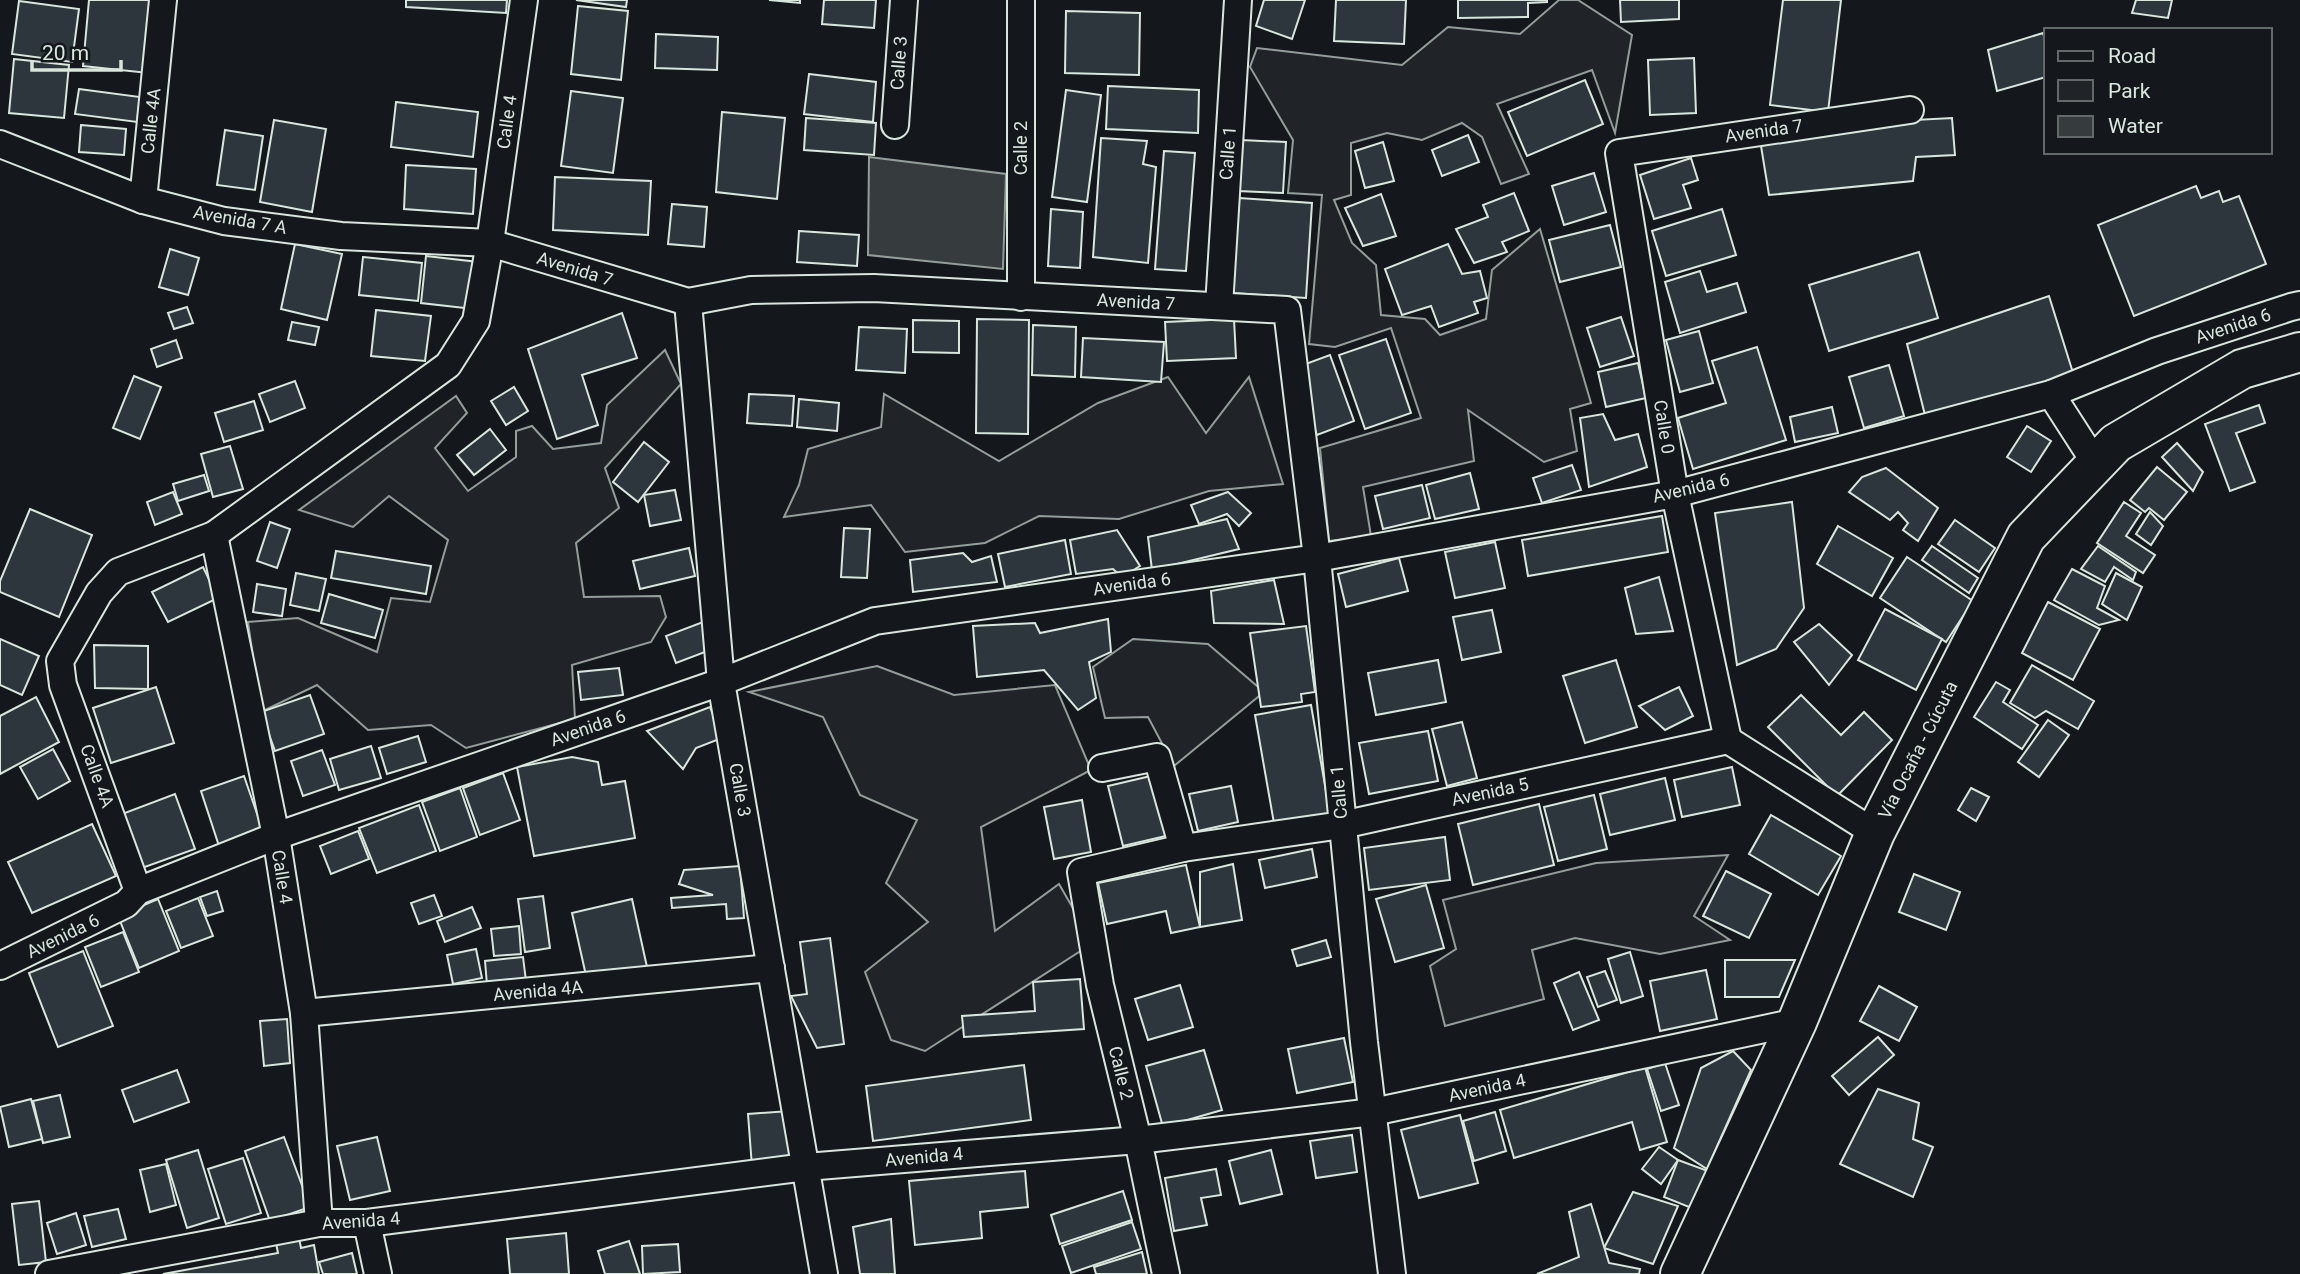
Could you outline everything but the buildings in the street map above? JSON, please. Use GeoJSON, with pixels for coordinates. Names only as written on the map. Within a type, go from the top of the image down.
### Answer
{"type":"FeatureCollection","features":[{"type":"Feature","properties":{"kind":"main road","name":"Vía Ocaña - Cúcuta"},"geometry":{"type":"LineString","coordinates":[[1680,1274],[1797,1022],[1875,833],[2026,537],[2116,443],[2242,369],[2300,352]]}},
{"type":"Feature","properties":{"kind":"street","name":"Calle 4A"},"geometry":{"type":"LineString","coordinates":[[143,200],[163,0]]}},
{"type":"Feature","properties":{"kind":"street","name":"Calle 4"},"geometry":{"type":"LineString","coordinates":[[490,243],[524,0]]}},
{"type":"Feature","properties":{"kind":"street","name":"Calle 3"},"geometry":{"type":"LineString","coordinates":[[895,125],[904,0]]}},
{"type":"Feature","properties":{"kind":"street","name":"Calle 2"},"geometry":{"type":"LineString","coordinates":[[1021,0],[1021,297]]}},
{"type":"Feature","properties":{"kind":"street","name":"Calle 1"},"geometry":{"type":"LineString","coordinates":[[1219,306],[1238,0]]}},
{"type":"Feature","properties":{"kind":"street","name":"Avenida 7"},"geometry":{"type":"LineString","coordinates":[[1619,153],[1910,110]]}},
{"type":"Feature","properties":{"kind":"street","name":"Avenida 7 A"},"geometry":{"type":"LineString","coordinates":[[0,144],[143,200],[224,221],[341,236],[490,243]]}},
{"type":"Feature","properties":{"kind":"street","name":"Calle 0"},"geometry":{"type":"LineString","coordinates":[[1619,153],[1675,494],[1728,740]]}},
{"type":"Feature","properties":{"kind":"street","name":"Avenida 7"},"geometry":{"type":"LineString","coordinates":[[490,243],[688,302],[751,290],[874,288],[1287,310]]}},
{"type":"Feature","properties":{"kind":"street"},"geometry":{"type":"LineString","coordinates":[[214,535],[448,365],[476,321],[490,243]]}},
{"type":"Feature","properties":{"kind":"street","name":"Calle 3"},"geometry":{"type":"LineString","coordinates":[[688,302],[720,682],[824,1274]]}},
{"type":"Feature","properties":{"kind":"street","name":"Avenida 6"},"geometry":{"type":"LineString","coordinates":[[0,966],[126,904],[138,891],[276,836],[720,682],[875,621],[1317,558],[1675,494],[2051,394],[2157,351],[2300,305]]}},
{"type":"Feature","properties":{"kind":"street","name":"Calle 1"},"geometry":{"type":"LineString","coordinates":[[1287,310],[1317,558],[1342,825],[1392,1274]]}},
{"type":"Feature","properties":{"kind":"street"},"geometry":{"type":"LineString","coordinates":[[2051,394],[2096,464]]}},
{"type":"Feature","properties":{"kind":"street","name":"Calle 4A"},"geometry":{"type":"LineString","coordinates":[[138,891],[64,685],[60,661],[99,593],[118,572],[214,535]]}},
{"type":"Feature","properties":{"kind":"street","name":"Calle 4"},"geometry":{"type":"LineString","coordinates":[[214,535],[276,836],[304,1013],[319,1223]]}},
{"type":"Feature","properties":{"kind":"street"},"geometry":{"type":"LineString","coordinates":[[1728,740],[1875,833]]}},
{"type":"Feature","properties":{"kind":"street","name":"Avenida 5"},"geometry":{"type":"LineString","coordinates":[[1081,872],[1183,848],[1342,825],[1728,740]]}},
{"type":"Feature","properties":{"kind":"street"},"geometry":{"type":"LineString","coordinates":[[1102,768],[1157,757],[1183,848]]}},
{"type":"Feature","properties":{"kind":"street","name":"Calle 2"},"geometry":{"type":"LineString","coordinates":[[1081,872],[1100,985],[1138,1140],[1166,1274]]}},
{"type":"Feature","properties":{"kind":"street","name":"Avenida 4A"},"geometry":{"type":"LineString","coordinates":[[304,1013],[771,968]]}},
{"type":"Feature","properties":{"kind":"street","name":"Avenida 4"},"geometry":{"type":"LineString","coordinates":[[49,1274],[319,1223],[367,1223],[806,1167],[1138,1140],[1373,1112],[1797,1022]]}},
{"type":"Feature","properties":{"kind":"street"},"geometry":{"type":"LineString","coordinates":[[367,1223],[378,1274]]}},
{"type":"Feature","properties":{"kind":"green space"},"geometry":{"type":"Polygon","coordinates":[[[1559,0],[1578,0],[1632,35],[1615,133],[1592,70],[1497,104],[1529,174],[1501,184],[1482,137],[1462,123],[1422,140],[1387,133],[1351,143],[1351,195],[1334,200],[1352,243],[1376,265],[1381,315],[1425,319],[1440,335],[1486,319],[1492,270],[1540,229],[1591,403],[1570,409],[1577,451],[1544,462],[1468,410],[1474,461],[1363,487],[1371,536],[1329,541],[1320,448],[1421,418],[1391,328],[1335,347],[1309,344],[1322,195],[1288,193],[1293,140],[1250,67],[1257,48],[1402,65],[1448,27],[1520,34],[1559,0]]]}},
{"type":"Feature","properties":{"kind":"green space"},"geometry":{"type":"Polygon","coordinates":[[[665,350],[681,384],[605,468],[619,508],[576,543],[584,597],[660,596],[666,617],[651,642],[572,665],[575,719],[466,748],[431,725],[368,730],[317,685],[261,712],[248,622],[298,618],[377,652],[391,598],[430,602],[448,540],[389,496],[353,527],[299,510],[456,396],[467,413],[435,448],[468,491],[516,457],[516,431],[532,426],[553,449],[601,443],[607,405],[665,350]]]}},
{"type":"Feature","properties":{"kind":"green space"},"geometry":{"type":"Polygon","coordinates":[[[1168,377],[1206,433],[1249,377],[1283,484],[1209,491],[1119,519],[1039,516],[985,543],[905,552],[871,505],[784,517],[799,485],[808,449],[881,427],[884,394],[999,461],[1098,403],[1168,377]]]}},
{"type":"Feature","properties":{"kind":"green space"},"geometry":{"type":"Polygon","coordinates":[[[1133,639],[1208,644],[1264,692],[1174,766],[1148,717],[1105,718],[1093,667],[1133,639]]]}},
{"type":"Feature","properties":{"kind":"green space"},"geometry":{"type":"Polygon","coordinates":[[[877,666],[954,695],[1055,685],[1091,770],[981,827],[995,931],[1059,884],[1093,943],[925,1051],[891,1040],[865,972],[928,922],[886,883],[917,820],[860,795],[823,717],[749,692],[877,666]]]}},
{"type":"Feature","properties":{"kind":"green space"},"geometry":{"type":"Polygon","coordinates":[[[1728,855],[1694,916],[1730,940],[1660,954],[1575,938],[1532,950],[1544,999],[1445,1026],[1430,966],[1456,949],[1443,900],[1596,863],[1728,855]]]}},
{"type":"Feature","properties":{"kind":"water"},"geometry":{"type":"Polygon","coordinates":[[[869,157],[1006,174],[1003,269],[868,255],[869,157]]]}}]}
